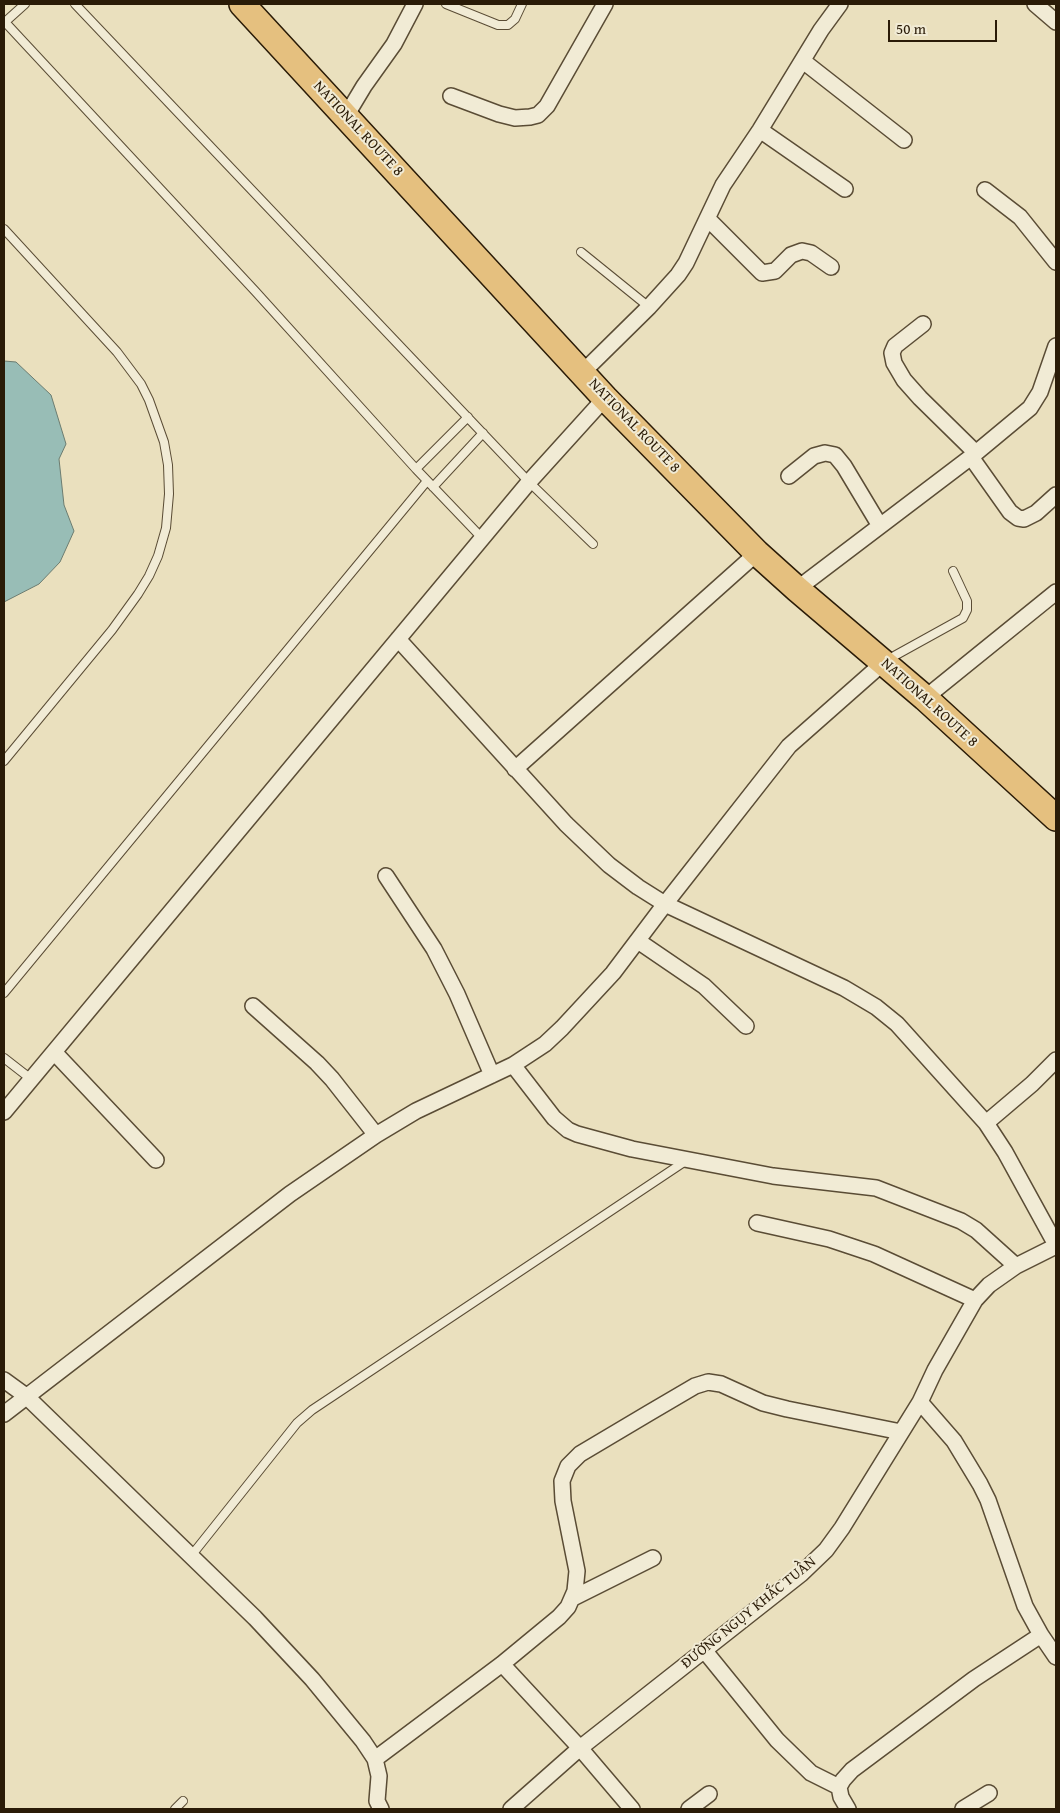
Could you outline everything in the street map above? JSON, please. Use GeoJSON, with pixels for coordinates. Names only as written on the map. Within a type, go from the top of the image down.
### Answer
{"type":"FeatureCollection","features":[{"type":"Feature","properties":{"kind":"highway","name":"NATIONAL ROUTE 8"},"geometry":{"type":"LineString","coordinates":[[242,4],[605,398],[757,553],[925,698],[1056,818]]}},
{"type":"Feature","properties":{"kind":"street"},"geometry":{"type":"LineString","coordinates":[[346,116],[398,37],[415,4]]}},
{"type":"Feature","properties":{"kind":"street"},"geometry":{"type":"LineString","coordinates":[[451,96],[515,118],[538,115],[547,106],[605,4]]}},
{"type":"Feature","properties":{"kind":"street"},"geometry":{"type":"LineString","coordinates":[[583,372],[649,307],[678,275],[708,219],[723,185],[760,130],[821,30],[840,4]]}},
{"type":"Feature","properties":{"kind":"street"},"geometry":{"type":"LineString","coordinates":[[1039,5],[1056,22]]}},
{"type":"Feature","properties":{"kind":"street"},"geometry":{"type":"LineString","coordinates":[[803,61],[904,140]]}},
{"type":"Feature","properties":{"kind":"street"},"geometry":{"type":"LineString","coordinates":[[760,130],[845,189]]}},
{"type":"Feature","properties":{"kind":"street"},"geometry":{"type":"LineString","coordinates":[[985,190],[1020,217],[1056,262]]}},
{"type":"Feature","properties":{"kind":"street"},"geometry":{"type":"LineString","coordinates":[[708,219],[762,273],[775,271],[791,255],[802,251],[811,253],[831,267]]}},
{"type":"Feature","properties":{"kind":"street"},"geometry":{"type":"LineString","coordinates":[[923,324],[895,346],[892,354],[894,363],[904,380],[974,455],[1010,512],[1018,518],[1028,518],[1056,495]]}},
{"type":"Feature","properties":{"kind":"street"},"geometry":{"type":"LineString","coordinates":[[797,589],[974,455],[1030,408],[1051,373],[1056,346]]}},
{"type":"Feature","properties":{"kind":"street"},"geometry":{"type":"LineString","coordinates":[[4,1112],[529,482],[605,398]]}},
{"type":"Feature","properties":{"kind":"street"},"geometry":{"type":"LineString","coordinates":[[789,476],[814,456],[825,453],[835,455],[844,466],[880,526]]}},
{"type":"Feature","properties":{"kind":"street"},"geometry":{"type":"LineString","coordinates":[[515,769],[757,553]]}},
{"type":"Feature","properties":{"kind":"street"},"geometry":{"type":"LineString","coordinates":[[925,698],[1056,592]]}},
{"type":"Feature","properties":{"kind":"street"},"geometry":{"type":"LineString","coordinates":[[398,638],[566,824],[602,858],[638,887],[665,904],[828,980],[876,1007],[897,1024],[986,1123],[1005,1152],[1056,1245]]}},
{"type":"Feature","properties":{"kind":"street"},"geometry":{"type":"LineString","coordinates":[[4,1414],[290,1194],[376,1135],[416,1111],[513,1065],[545,1044],[612,974],[789,746],[883,663]]}},
{"type":"Feature","properties":{"kind":"street"},"geometry":{"type":"LineString","coordinates":[[386,876],[434,949],[457,994],[492,1075]]}},
{"type":"Feature","properties":{"kind":"street"},"geometry":{"type":"LineString","coordinates":[[638,941],[704,986],[746,1026]]}},
{"type":"Feature","properties":{"kind":"street"},"geometry":{"type":"LineString","coordinates":[[253,1006],[317,1063],[376,1135]]}},
{"type":"Feature","properties":{"kind":"street"},"geometry":{"type":"LineString","coordinates":[[54,1052],[156,1160]]}},
{"type":"Feature","properties":{"kind":"street"},"geometry":{"type":"LineString","coordinates":[[986,1123],[1032,1084],[1056,1060]]}},
{"type":"Feature","properties":{"kind":"street"},"geometry":{"type":"LineString","coordinates":[[513,1065],[554,1118],[568,1130],[596,1140],[687,1160],[773,1176],[876,1188],[961,1221],[976,1230],[1016,1266]]}},
{"type":"Feature","properties":{"kind":"street"},"geometry":{"type":"LineString","coordinates":[[758,1223],[829,1239],[874,1254],[975,1300]]}},
{"type":"Feature","properties":{"kind":"street","name":"ĐƯỜNG NGỤY KHẮC TUẦN"},"geometry":{"type":"LineString","coordinates":[[511,1809],[580,1748],[801,1574],[826,1550],[842,1528],[920,1402],[935,1370],[975,1300],[989,1285],[1016,1266],[1056,1245]]}},
{"type":"Feature","properties":{"kind":"street"},"geometry":{"type":"LineString","coordinates":[[4,1380],[26,1396],[284,1648],[363,1741],[375,1760],[379,1776],[375,1806]]}},
{"type":"Feature","properties":{"kind":"street"},"geometry":{"type":"LineString","coordinates":[[375,1760],[502,1664],[559,1617],[568,1607],[573,1598],[577,1582],[577,1571],[562,1489],[564,1472],[580,1454],[695,1386],[714,1382],[763,1403],[787,1410],[901,1432]]}},
{"type":"Feature","properties":{"kind":"street"},"geometry":{"type":"LineString","coordinates":[[920,1402],[954,1441],[980,1484],[988,1500],[1025,1606],[1056,1657]]}},
{"type":"Feature","properties":{"kind":"street"},"geometry":{"type":"LineString","coordinates":[[573,1598],[653,1558]]}},
{"type":"Feature","properties":{"kind":"street"},"geometry":{"type":"LineString","coordinates":[[848,1809],[839,1788],[842,1780],[852,1770],[945,1699],[1041,1635]]}},
{"type":"Feature","properties":{"kind":"street"},"geometry":{"type":"LineString","coordinates":[[704,1650],[759,1720],[783,1746],[811,1773],[839,1788]]}},
{"type":"Feature","properties":{"kind":"street"},"geometry":{"type":"LineString","coordinates":[[502,1664],[580,1748],[632,1809]]}},
{"type":"Feature","properties":{"kind":"street"},"geometry":{"type":"LineString","coordinates":[[963,1809],[990,1793]]}},
{"type":"Feature","properties":{"kind":"street"},"geometry":{"type":"LineString","coordinates":[[689,1809],[709,1794]]}},
{"type":"Feature","properties":{"kind":"lane"},"geometry":{"type":"LineString","coordinates":[[25,4],[4,22],[255,291],[416,469],[482,538]]}},
{"type":"Feature","properties":{"kind":"lane"},"geometry":{"type":"LineString","coordinates":[[75,4],[529,482],[594,544]]}},
{"type":"Feature","properties":{"kind":"lane"},"geometry":{"type":"LineString","coordinates":[[446,4],[504,25],[516,19],[522,4]]}},
{"type":"Feature","properties":{"kind":"lane"},"geometry":{"type":"LineString","coordinates":[[4,229],[117,352],[141,384],[150,400],[164,442],[168,465],[169,494],[166,528],[150,576],[112,630],[4,761]]}},
{"type":"Feature","properties":{"kind":"lane"},"geometry":{"type":"LineString","coordinates":[[581,252],[649,307]]}},
{"type":"Feature","properties":{"kind":"lane"},"geometry":{"type":"LineString","coordinates":[[416,469],[468,417]]}},
{"type":"Feature","properties":{"kind":"lane"},"geometry":{"type":"LineString","coordinates":[[4,993],[430,484],[483,433]]}},
{"type":"Feature","properties":{"kind":"lane"},"geometry":{"type":"LineString","coordinates":[[883,663],[963,618],[967,610],[967,601],[953,571]]}},
{"type":"Feature","properties":{"kind":"lane"},"geometry":{"type":"LineString","coordinates":[[4,1058],[31,1079]]}},
{"type":"Feature","properties":{"kind":"lane"},"geometry":{"type":"LineString","coordinates":[[191,1556],[297,1423],[312,1410],[687,1160]]}},
{"type":"Feature","properties":{"kind":"lane"},"geometry":{"type":"LineString","coordinates":[[175,1809],[183,1801]]}},
{"type":"Feature","properties":{"kind":"water"},"geometry":{"type":"Polygon","coordinates":[[[4,361],[16,362],[51,395],[66,444],[59,459],[64,505],[74,531],[60,562],[39,584],[4,602],[4,361]]]}}]}
